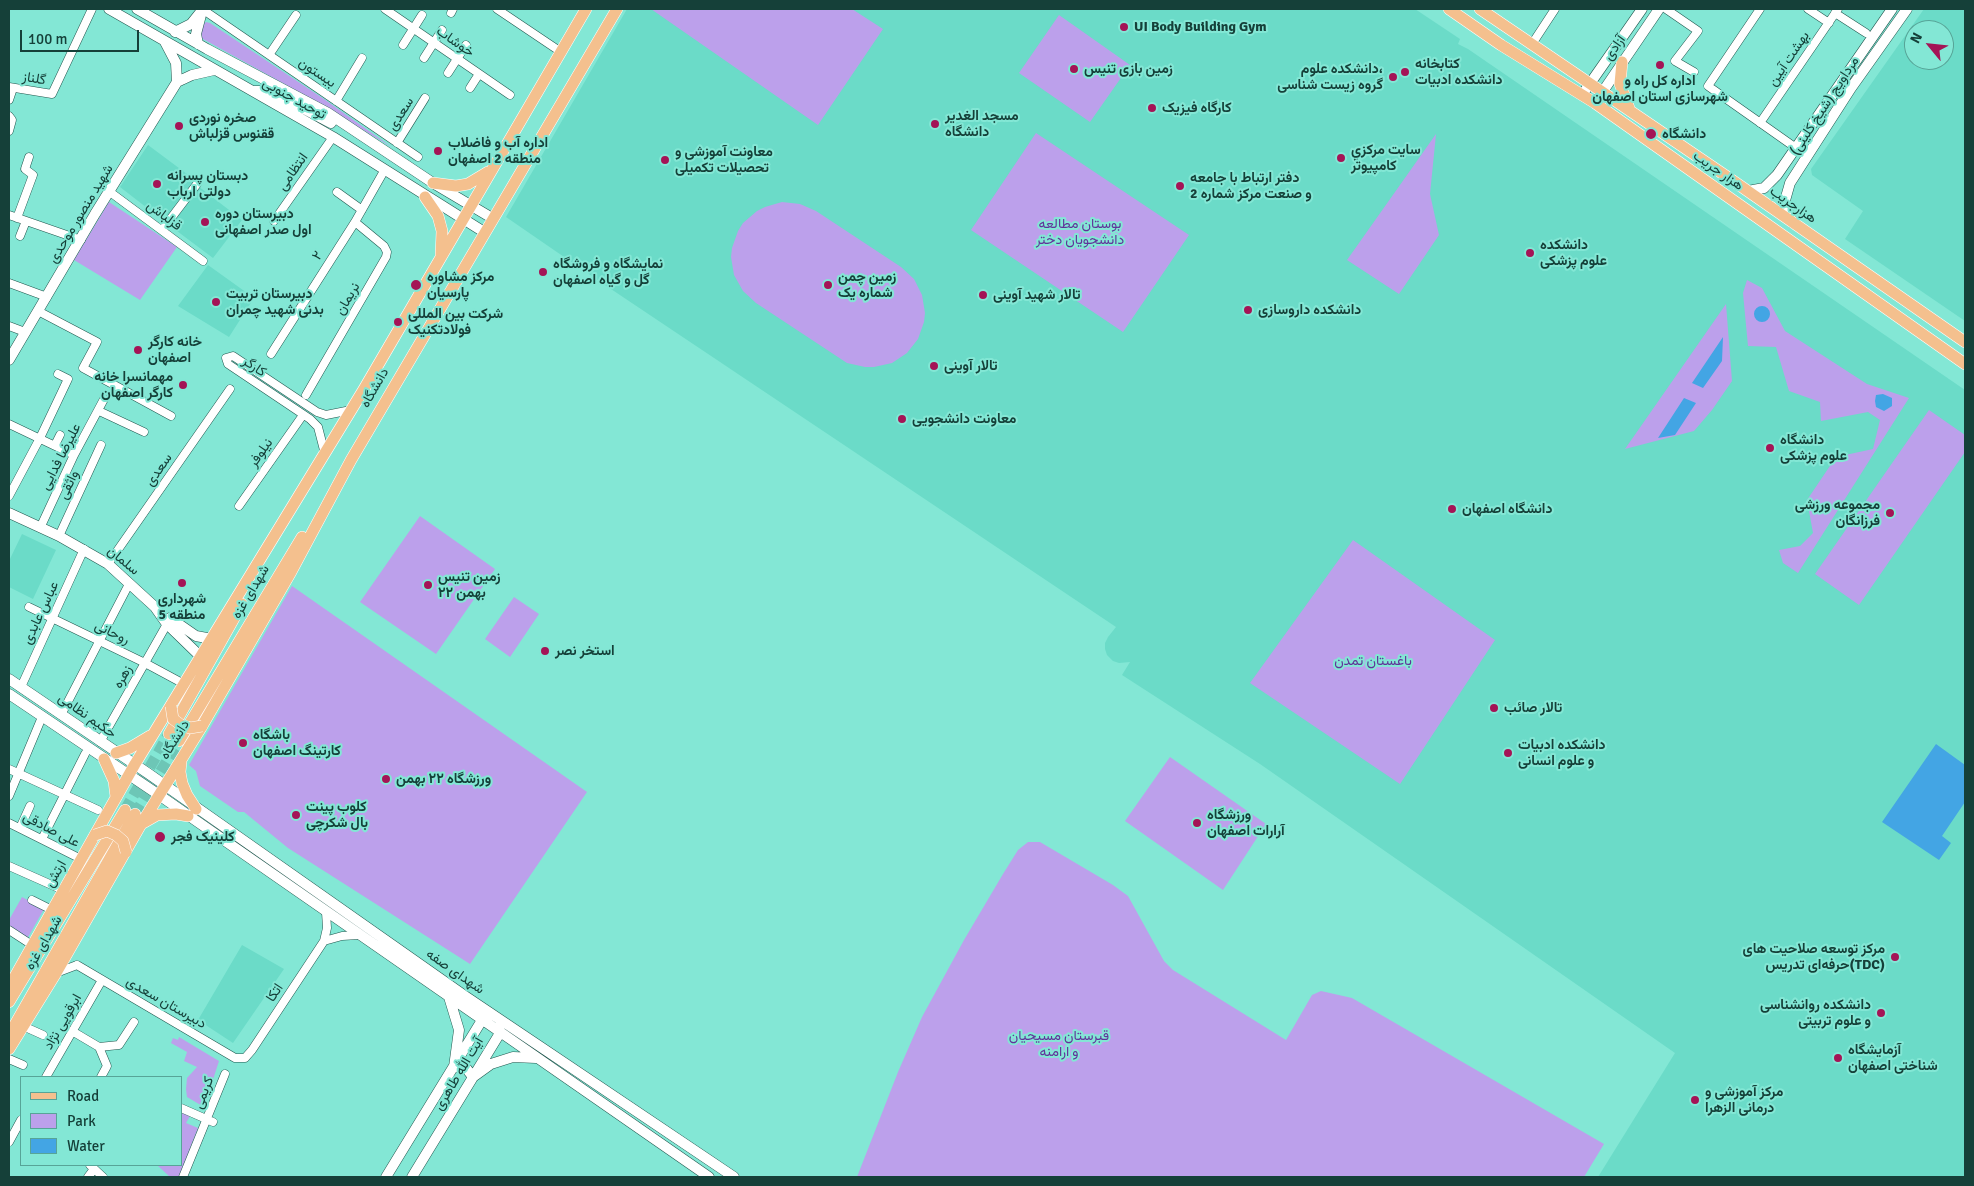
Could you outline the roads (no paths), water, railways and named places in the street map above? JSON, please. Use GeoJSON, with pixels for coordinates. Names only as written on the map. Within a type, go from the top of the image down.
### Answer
{"type":"FeatureCollection","features":[{"type":"Feature","properties":{"kind":"main road","name":"توحید جنوبی"},"geometry":{"type":"LineString","coordinates":[[109,9],[332,137],[425,197],[484,232]]}},
{"type":"Feature","properties":{"kind":"main road","name":"توحید جنوبی"},"geometry":{"type":"LineString","coordinates":[[137,9],[175,32],[331,115],[433,183],[492,218]]}},
{"type":"Feature","properties":{"kind":"main road"},"geometry":{"type":"LineString","coordinates":[[175,32],[192,24],[203,9]]}},
{"type":"Feature","properties":{"kind":"main road"},"geometry":{"type":"LineString","coordinates":[[198,44],[197,27],[203,9]]}},
{"type":"Feature","properties":{"kind":"main road"},"geometry":{"type":"LineString","coordinates":[[471,205],[586,9]]}},
{"type":"Feature","properties":{"kind":"main road","name":"دانشگاه"},"geometry":{"type":"LineString","coordinates":[[162,790],[202,726],[291,572],[351,460],[616,9]]}},
{"type":"Feature","properties":{"kind":"main road","name":"هزار جریب"},"geometry":{"type":"LineString","coordinates":[[1449,9],[1502,45],[1595,103],[1965,364]]}},
{"type":"Feature","properties":{"kind":"main road","name":"هزارجریب"},"geometry":{"type":"LineString","coordinates":[[1480,9],[1603,91],[1965,342]]}},
{"type":"Feature","properties":{"kind":"main road","name":"آزادی"},"geometry":{"type":"LineString","coordinates":[[1582,95],[1642,9]]}},
{"type":"Feature","properties":{"kind":"main road","name":"آزادی"},"geometry":{"type":"LineString","coordinates":[[1595,103],[1659,9]]}},
{"type":"Feature","properties":{"kind":"main road","name":"مرداویج (شیخ کلینی)"},"geometry":{"type":"LineString","coordinates":[[1748,191],[1764,188],[1777,175],[1892,9]]}},
{"type":"Feature","properties":{"kind":"main road","name":"مرداویج (شیخ کلینی)"},"geometry":{"type":"LineString","coordinates":[[1793,223],[1784,204],[1790,183],[1851,88],[1907,9]]}},
{"type":"Feature","properties":{"kind":"main road"},"geometry":{"type":"LineString","coordinates":[[165,42],[176,62],[177,82],[192,75],[214,70]]}},
{"type":"Feature","properties":{"kind":"main road"},"geometry":{"type":"LineString","coordinates":[[1622,62],[1620,84],[1630,110]]}},
{"type":"Feature","properties":{"kind":"main road"},"geometry":{"type":"LineString","coordinates":[[1842,81],[1851,88]]}},
{"type":"Feature","properties":{"kind":"main road","name":"شهید منصور موحدی"},"geometry":{"type":"LineString","coordinates":[[9,360],[177,82]]}},
{"type":"Feature","properties":{"kind":"main road"},"geometry":{"type":"LineString","coordinates":[[252,91],[270,91],[331,123],[333,120],[331,115]]}},
{"type":"Feature","properties":{"kind":"main road"},"geometry":{"type":"LineString","coordinates":[[433,183],[456,186],[468,184],[490,172]]}},
{"type":"Feature","properties":{"kind":"main road"},"geometry":{"type":"LineString","coordinates":[[425,197],[438,216],[442,231],[440,258]]}},
{"type":"Feature","properties":{"kind":"main road","name":"دانشگاه"},"geometry":{"type":"LineString","coordinates":[[128,775],[125,759],[155,732],[325,454],[471,205]]}},
{"type":"Feature","properties":{"kind":"main road","name":"شهدای غزه"},"geometry":{"type":"LineString","coordinates":[[325,454],[174,738],[351,460]]}},
{"type":"Feature","properties":{"kind":"main road","name":"سلمان"},"geometry":{"type":"LineString","coordinates":[[9,513],[41,526],[108,564],[155,607],[167,624],[193,641],[201,657]]}},
{"type":"Feature","properties":{"kind":"main road"},"geometry":{"type":"LineString","coordinates":[[155,607],[193,641],[212,639]]}},
{"type":"Feature","properties":{"kind":"main road","name":"حکیم نظامی"},"geometry":{"type":"LineString","coordinates":[[9,679],[125,759],[150,774],[162,790]]}},
{"type":"Feature","properties":{"kind":"main road","name":"حکیم نظامی"},"geometry":{"type":"LineString","coordinates":[[9,694],[87,752],[104,759],[143,786],[162,790]]}},
{"type":"Feature","properties":{"kind":"main road"},"geometry":{"type":"LineString","coordinates":[[170,706],[173,719],[181,726],[190,728],[202,726]]}},
{"type":"Feature","properties":{"kind":"main road"},"geometry":{"type":"LineString","coordinates":[[118,769],[126,767],[125,759],[137,745],[155,732]]}},
{"type":"Feature","properties":{"kind":"main road"},"geometry":{"type":"LineString","coordinates":[[104,759],[114,781],[116,797]]}},
{"type":"Feature","properties":{"kind":"main road"},"geometry":{"type":"LineString","coordinates":[[140,826],[148,819],[157,815],[192,812],[182,783],[180,772],[181,760]]}},
{"type":"Feature","properties":{"kind":"main road","name":"ارتش"},"geometry":{"type":"LineString","coordinates":[[9,987],[128,775]]}},
{"type":"Feature","properties":{"kind":"main road"},"geometry":{"type":"LineString","coordinates":[[9,1049],[72,946],[162,790]]}},
{"type":"Feature","properties":{"kind":"main road","name":"شهدای صفه"},"geometry":{"type":"LineString","coordinates":[[162,790],[326,912],[709,1177]]}},
{"type":"Feature","properties":{"kind":"main road","name":"شهدای غزه"},"geometry":{"type":"LineString","coordinates":[[9,1002],[130,812],[9,1035]]}},
{"type":"Feature","properties":{"kind":"main road","name":"شهدای صفه"},"geometry":{"type":"LineString","coordinates":[[192,812],[734,1177]]}},
{"type":"Feature","properties":{"kind":"main road"},"geometry":{"type":"LineString","coordinates":[[95,835],[107,831],[116,835],[123,841],[126,852]]}},
{"type":"Feature","properties":{"kind":"main road","name":"آیت الله طاهری"},"geometry":{"type":"LineString","coordinates":[[449,997],[460,1030],[454,1067]]}},
{"type":"Feature","properties":{"kind":"main road","name":"آیت الله طاهری"},"geometry":{"type":"LineString","coordinates":[[386,1177],[482,1020],[498,1017],[500,1033],[412,1177]]}},
{"type":"Feature","properties":{"kind":"main road"},"geometry":{"type":"LineString","coordinates":[[454,1067],[466,1068],[473,1077],[491,1064],[512,1057],[537,1058]]}},
{"type":"Feature","properties":{"kind":"street","name":"گلناز"},"geometry":{"type":"LineString","coordinates":[[11,88],[52,94],[92,9]]}},
{"type":"Feature","properties":{"kind":"street","name":"بیستون"},"geometry":{"type":"LineString","coordinates":[[203,9],[418,157]]}},
{"type":"Feature","properties":{"kind":"street","name":"خوشاب"},"geometry":{"type":"LineString","coordinates":[[385,9],[510,95]]}},
{"type":"Feature","properties":{"kind":"street"},"geometry":{"type":"LineString","coordinates":[[497,9],[561,52]]}},
{"type":"Feature","properties":{"kind":"street"},"geometry":{"type":"LineString","coordinates":[[1532,44],[1555,9]]}},
{"type":"Feature","properties":{"kind":"street"},"geometry":{"type":"LineString","coordinates":[[1666,9],[1698,30],[1675,61],[1694,72]]}},
{"type":"Feature","properties":{"kind":"street"},"geometry":{"type":"LineString","coordinates":[[1760,9],[1708,86],[1796,148]]}},
{"type":"Feature","properties":{"kind":"street"},"geometry":{"type":"LineString","coordinates":[[1808,9],[1828,23]]}},
{"type":"Feature","properties":{"kind":"street"},"geometry":{"type":"LineString","coordinates":[[1837,11],[1866,33]]}},
{"type":"Feature","properties":{"kind":"street","name":"بهشت آیین"},"geometry":{"type":"LineString","coordinates":[[1760,123],[1837,11]]}},
{"type":"Feature","properties":{"kind":"street"},"geometry":{"type":"LineString","coordinates":[[269,55],[296,15]]}},
{"type":"Feature","properties":{"kind":"street"},"geometry":{"type":"LineString","coordinates":[[403,45],[422,15]]}},
{"type":"Feature","properties":{"kind":"street"},"geometry":{"type":"LineString","coordinates":[[424,58],[442,30]]}},
{"type":"Feature","properties":{"kind":"street"},"geometry":{"type":"LineString","coordinates":[[448,73],[466,44]]}},
{"type":"Feature","properties":{"kind":"street"},"geometry":{"type":"LineString","coordinates":[[336,101],[362,58]]}},
{"type":"Feature","properties":{"kind":"street"},"geometry":{"type":"LineString","coordinates":[[470,88],[479,74]]}},
{"type":"Feature","properties":{"kind":"street"},"geometry":{"type":"LineString","coordinates":[[9,100],[11,88]]}},
{"type":"Feature","properties":{"kind":"street","name":"سعدی"},"geometry":{"type":"LineString","coordinates":[[397,143],[425,98]]}},
{"type":"Feature","properties":{"kind":"street"},"geometry":{"type":"LineString","coordinates":[[9,116],[12,120],[9,131]]}},
{"type":"Feature","properties":{"kind":"street","name":"انتظامی"},"geometry":{"type":"LineString","coordinates":[[274,221],[332,137]]}},
{"type":"Feature","properties":{"kind":"street"},"geometry":{"type":"LineString","coordinates":[[17,218],[33,175],[25,169],[29,157]]}},
{"type":"Feature","properties":{"kind":"street","name":"۲"},"geometry":{"type":"LineString","coordinates":[[271,354],[355,222],[384,170]]}},
{"type":"Feature","properties":{"kind":"street"},"geometry":{"type":"LineString","coordinates":[[162,230],[197,184]]}},
{"type":"Feature","properties":{"kind":"street","name":"قزلباش"},"geometry":{"type":"LineString","coordinates":[[110,192],[203,261]]}},
{"type":"Feature","properties":{"kind":"street"},"geometry":{"type":"LineString","coordinates":[[337,192],[362,210]]}},
{"type":"Feature","properties":{"kind":"street"},"geometry":{"type":"LineString","coordinates":[[9,215],[81,240]]}},
{"type":"Feature","properties":{"kind":"street"},"geometry":{"type":"LineString","coordinates":[[20,236],[26,221]]}},
{"type":"Feature","properties":{"kind":"street","name":"نریمان"},"geometry":{"type":"LineString","coordinates":[[306,395],[386,257],[387,252],[384,246],[355,222]]}},
{"type":"Feature","properties":{"kind":"street"},"geometry":{"type":"LineString","coordinates":[[9,283],[47,297]]}},
{"type":"Feature","properties":{"kind":"street"},"geometry":{"type":"LineString","coordinates":[[38,311],[97,342],[83,368],[171,416]]}},
{"type":"Feature","properties":{"kind":"street"},"geometry":{"type":"LineString","coordinates":[[9,326],[25,332]]}},
{"type":"Feature","properties":{"kind":"street","name":"کارگر"},"geometry":{"type":"LineString","coordinates":[[325,454],[318,427],[228,364],[226,358],[233,356],[317,412],[326,415],[351,410]]}},
{"type":"Feature","properties":{"kind":"street"},"geometry":{"type":"LineString","coordinates":[[9,496],[40,438],[68,379],[58,374]]}},
{"type":"Feature","properties":{"kind":"street","name":"سعدی"},"geometry":{"type":"LineString","coordinates":[[108,564],[230,389]]}},
{"type":"Feature","properties":{"kind":"street","name":"علیرضا فدایی"},"geometry":{"type":"LineString","coordinates":[[41,526],[74,455],[104,399]]}},
{"type":"Feature","properties":{"kind":"street"},"geometry":{"type":"LineString","coordinates":[[99,411],[144,432]]}},
{"type":"Feature","properties":{"kind":"street","name":"نیلوفر"},"geometry":{"type":"LineString","coordinates":[[239,506],[303,415]]}},
{"type":"Feature","properties":{"kind":"street"},"geometry":{"type":"LineString","coordinates":[[9,424],[74,455]]}},
{"type":"Feature","properties":{"kind":"street"},"geometry":{"type":"LineString","coordinates":[[56,445],[60,435]]}},
{"type":"Feature","properties":{"kind":"street","name":"واثقی"},"geometry":{"type":"LineString","coordinates":[[59,536],[101,445]]}},
{"type":"Feature","properties":{"kind":"street","name":"عباس عابدی"},"geometry":{"type":"LineString","coordinates":[[21,687],[84,550]]}},
{"type":"Feature","properties":{"kind":"street"},"geometry":{"type":"LineString","coordinates":[[61,714],[98,640],[129,584]]}},
{"type":"Feature","properties":{"kind":"street","name":"روحانی"},"geometry":{"type":"LineString","coordinates":[[29,607],[184,684]]}},
{"type":"Feature","properties":{"kind":"street","name":"زهره"},"geometry":{"type":"LineString","coordinates":[[100,742],[167,624]]}},
{"type":"Feature","properties":{"kind":"street"},"geometry":{"type":"LineString","coordinates":[[9,796],[42,717]]}},
{"type":"Feature","properties":{"kind":"street"},"geometry":{"type":"LineString","coordinates":[[42,839],[87,752]]}},
{"type":"Feature","properties":{"kind":"street"},"geometry":{"type":"LineString","coordinates":[[9,768],[98,810]]}},
{"type":"Feature","properties":{"kind":"street"},"geometry":{"type":"LineString","coordinates":[[20,828],[30,806]]}},
{"type":"Feature","properties":{"kind":"street","name":"علی صادقی"},"geometry":{"type":"LineString","coordinates":[[9,823],[81,859]]}},
{"type":"Feature","properties":{"kind":"street"},"geometry":{"type":"LineString","coordinates":[[10,869],[64,890]]}},
{"type":"Feature","properties":{"kind":"street"},"geometry":{"type":"LineString","coordinates":[[32,900],[52,910]]}},
{"type":"Feature","properties":{"kind":"street"},"geometry":{"type":"LineString","coordinates":[[326,912],[327,928],[324,941],[342,936],[359,935]]}},
{"type":"Feature","properties":{"kind":"street"},"geometry":{"type":"LineString","coordinates":[[9,930],[32,945]]}},
{"type":"Feature","properties":{"kind":"street","name":"اتکا"},"geometry":{"type":"LineString","coordinates":[[245,1058],[324,941]]}},
{"type":"Feature","properties":{"kind":"street"},"geometry":{"type":"LineString","coordinates":[[56,973],[76,965],[72,946]]}},
{"type":"Feature","properties":{"kind":"street","name":"دبیرستان سعدی"},"geometry":{"type":"LineString","coordinates":[[76,965],[235,1058],[245,1058]]}},
{"type":"Feature","properties":{"kind":"street","name":"ابرقویی نژاد"},"geometry":{"type":"LineString","coordinates":[[47,1076],[102,980]]}},
{"type":"Feature","properties":{"kind":"street"},"geometry":{"type":"LineString","coordinates":[[72,1031],[99,1047],[119,1046],[134,1022]]}},
{"type":"Feature","properties":{"kind":"street"},"geometry":{"type":"LineString","coordinates":[[23,1026],[43,1035]]}},
{"type":"Feature","properties":{"kind":"street"},"geometry":{"type":"LineString","coordinates":[[99,1047],[108,1066],[102,1076]]}},
{"type":"Feature","properties":{"kind":"street"},"geometry":{"type":"LineString","coordinates":[[9,1059],[23,1065]]}},
{"type":"Feature","properties":{"kind":"street","name":"کریمی"},"geometry":{"type":"LineString","coordinates":[[184,1177],[210,1121],[225,1074]]}},
{"type":"Feature","properties":{"kind":"street"},"geometry":{"type":"LineString","coordinates":[[182,1108],[210,1121]]}},
{"type":"Feature","properties":{"kind":"street"},"geometry":{"type":"LineString","coordinates":[[9,1142],[20,1122]]}},
{"type":"Feature","properties":{"kind":"street"},"geometry":{"type":"LineString","coordinates":[[88,1177],[92,1167],[103,1177]]}},
{"type":"Feature","properties":{"kind":"water"},"geometry":{"type":"Polygon","coordinates":[[[1759,306],[1765,306],[1770,311],[1768,320],[1759,322],[1754,317],[1754,311],[1759,306]]]}},
{"type":"Feature","properties":{"kind":"water"},"geometry":{"type":"Polygon","coordinates":[[[1723,337],[1722,361],[1703,388],[1692,383],[1723,337]]]}},
{"type":"Feature","properties":{"kind":"water"},"geometry":{"type":"Polygon","coordinates":[[[1883,394],[1892,398],[1892,406],[1884,411],[1876,407],[1875,401],[1876,395],[1883,394]]]}},
{"type":"Feature","properties":{"kind":"water"},"geometry":{"type":"Polygon","coordinates":[[[1684,398],[1696,403],[1675,435],[1658,438],[1684,398]]]}},
{"type":"Feature","properties":{"kind":"water"},"geometry":{"type":"Polygon","coordinates":[[[1936,744],[1965,765],[1965,802],[1942,836],[1951,843],[1939,860],[1882,822],[1936,744]]]}},
{"type":"Feature","properties":{"kind":"tunnel"},"geometry":{"type":"LineString","coordinates":[[125,810],[169,734]]}},
{"type":"Feature","properties":{"kind":"tunnel"},"geometry":{"type":"LineString","coordinates":[[135,814],[179,741]]}},
{"type":"Feature","properties":{"kind":"place","name":"UI Body Building Gym"},"geometry":{"type":"Point","coordinates":[1124,27]}},
{"type":"Feature","properties":{"kind":"place","name":"اداره کل راه و شهرسازی استان اصفهان"},"geometry":{"type":"Point","coordinates":[1660,65]}},
{"type":"Feature","properties":{"kind":"place","name":"زمین بازی تنیس"},"geometry":{"type":"Point","coordinates":[1074,69]}},
{"type":"Feature","properties":{"kind":"place","name":"کتابخانه دانشکده ادبيات"},"geometry":{"type":"Point","coordinates":[1405,72]}},
{"type":"Feature","properties":{"kind":"place","name":"دانشکده علوم، گروه زیست شناسی"},"geometry":{"type":"Point","coordinates":[1393,77]}},
{"type":"Feature","properties":{"kind":"place","name":"کارگاه فیزیک"},"geometry":{"type":"Point","coordinates":[1152,108]}},
{"type":"Feature","properties":{"kind":"place","name":"مسجد الغدیر دانشگاه"},"geometry":{"type":"Point","coordinates":[935,124]}},
{"type":"Feature","properties":{"kind":"place","name":"صخره نوردی ققنوس قزلباش"},"geometry":{"type":"Point","coordinates":[179,126]}},
{"type":"Feature","properties":{"kind":"place","name":"دانشگاه"},"geometry":{"type":"Point","coordinates":[1651,134]}},
{"type":"Feature","properties":{"kind":"place","name":"اداره آب و فاضلاب منطقه 2 اصفهان"},"geometry":{"type":"Point","coordinates":[438,151]}},
{"type":"Feature","properties":{"kind":"place","name":"سايت مرکزي کامپيوتر"},"geometry":{"type":"Point","coordinates":[1341,158]}},
{"type":"Feature","properties":{"kind":"place","name":"معاونت آموزشی و تحصیلات تکمیلی"},"geometry":{"type":"Point","coordinates":[665,160]}},
{"type":"Feature","properties":{"kind":"place","name":"دبستان پسرانه دولتی ارباب"},"geometry":{"type":"Point","coordinates":[157,184]}},
{"type":"Feature","properties":{"kind":"place","name":"دفتر ارتباط با جامعه و صنعت مرکز شماره 2"},"geometry":{"type":"Point","coordinates":[1180,186]}},
{"type":"Feature","properties":{"kind":"place","name":"دبیرستان دوره اول صدر اصفهانی"},"geometry":{"type":"Point","coordinates":[205,222]}},
{"type":"Feature","properties":{"kind":"place","name":"دانشکده علوم پزشکی"},"geometry":{"type":"Point","coordinates":[1530,253]}},
{"type":"Feature","properties":{"kind":"place","name":"نمایشگاه و فروشگاه گل و گیاه اصفهان"},"geometry":{"type":"Point","coordinates":[543,272]}},
{"type":"Feature","properties":{"kind":"place","name":"مرکز مشاوره پارسیان"},"geometry":{"type":"Point","coordinates":[416,285]}},
{"type":"Feature","properties":{"kind":"place","name":"زمین چمن شماره یک"},"geometry":{"type":"Point","coordinates":[828,285]}},
{"type":"Feature","properties":{"kind":"place","name":"تالار شهید آوینی"},"geometry":{"type":"Point","coordinates":[983,295]}},
{"type":"Feature","properties":{"kind":"place","name":"دبیرستان تربیت بدنی شهید چمران"},"geometry":{"type":"Point","coordinates":[216,302]}},
{"type":"Feature","properties":{"kind":"place","name":"دانشکده داروسازی"},"geometry":{"type":"Point","coordinates":[1248,310]}},
{"type":"Feature","properties":{"kind":"place","name":"شرکت بین المللی فولادتکنیک"},"geometry":{"type":"Point","coordinates":[398,322]}},
{"type":"Feature","properties":{"kind":"place","name":"خانه کارگر اصفهان"},"geometry":{"type":"Point","coordinates":[138,350]}},
{"type":"Feature","properties":{"kind":"place","name":"تالار آوینی"},"geometry":{"type":"Point","coordinates":[934,366]}},
{"type":"Feature","properties":{"kind":"place","name":"مهمانسرا خانه کارگر اصفهان"},"geometry":{"type":"Point","coordinates":[183,385]}},
{"type":"Feature","properties":{"kind":"place","name":"معاونت دانشجویی"},"geometry":{"type":"Point","coordinates":[902,419]}},
{"type":"Feature","properties":{"kind":"place","name":"دانشگاه علوم پزشکی"},"geometry":{"type":"Point","coordinates":[1770,448]}},
{"type":"Feature","properties":{"kind":"place","name":"دانشگاه اصفهان"},"geometry":{"type":"Point","coordinates":[1452,509]}},
{"type":"Feature","properties":{"kind":"place","name":"مجموعه ورزشی فرزانگان"},"geometry":{"type":"Point","coordinates":[1890,513]}},
{"type":"Feature","properties":{"kind":"place","name":"شهرداری منطقه 5"},"geometry":{"type":"Point","coordinates":[182,583]}},
{"type":"Feature","properties":{"kind":"place","name":"زمین تنیس ۲۲ بهمن"},"geometry":{"type":"Point","coordinates":[428,585]}},
{"type":"Feature","properties":{"kind":"place","name":"استخر نصر"},"geometry":{"type":"Point","coordinates":[545,651]}},
{"type":"Feature","properties":{"kind":"place","name":"تالار صائب"},"geometry":{"type":"Point","coordinates":[1494,708]}},
{"type":"Feature","properties":{"kind":"place","name":"باشگاه کارتینگ اصفهان"},"geometry":{"type":"Point","coordinates":[243,743]}},
{"type":"Feature","properties":{"kind":"place","name":"دانشکده ادبیات و علوم انسانی"},"geometry":{"type":"Point","coordinates":[1508,753]}},
{"type":"Feature","properties":{"kind":"place","name":"ورزشگاه ۲۲ بهمن"},"geometry":{"type":"Point","coordinates":[386,779]}},
{"type":"Feature","properties":{"kind":"place","name":"کلوب پینت بال شکرچی"},"geometry":{"type":"Point","coordinates":[296,815]}},
{"type":"Feature","properties":{"kind":"place","name":"ورزشگاه آرارات اصفهان"},"geometry":{"type":"Point","coordinates":[1197,823]}},
{"type":"Feature","properties":{"kind":"place","name":"کلینیک فجر"},"geometry":{"type":"Point","coordinates":[160,837]}},
{"type":"Feature","properties":{"kind":"place","name":"مرکز توسعه صلاحیت های حرفه‌ای تدریس(TDC)"},"geometry":{"type":"Point","coordinates":[1895,957]}},
{"type":"Feature","properties":{"kind":"place","name":"دانشکده روانشناسی و علوم تربیتی"},"geometry":{"type":"Point","coordinates":[1881,1013]}},
{"type":"Feature","properties":{"kind":"place","name":"آزمایشگاه شناختی اصفهان"},"geometry":{"type":"Point","coordinates":[1838,1058]}},
{"type":"Feature","properties":{"kind":"place","name":"مرکز آموزشی و درمانی الزهرا"},"geometry":{"type":"Point","coordinates":[1695,1100]}},
{"type":"Feature","properties":{"kind":"park label","name":"بوستان مطالعه دانشجویان دختر"},"geometry":{"type":"Point","coordinates":[1080,232]}},
{"type":"Feature","properties":{"kind":"park label","name":"باغستان تمدن"},"geometry":{"type":"Point","coordinates":[1373,661]}},
{"type":"Feature","properties":{"kind":"park label","name":"قبرستان مسیحیان و ارامنه"},"geometry":{"type":"Point","coordinates":[1059,1044]}}]}
